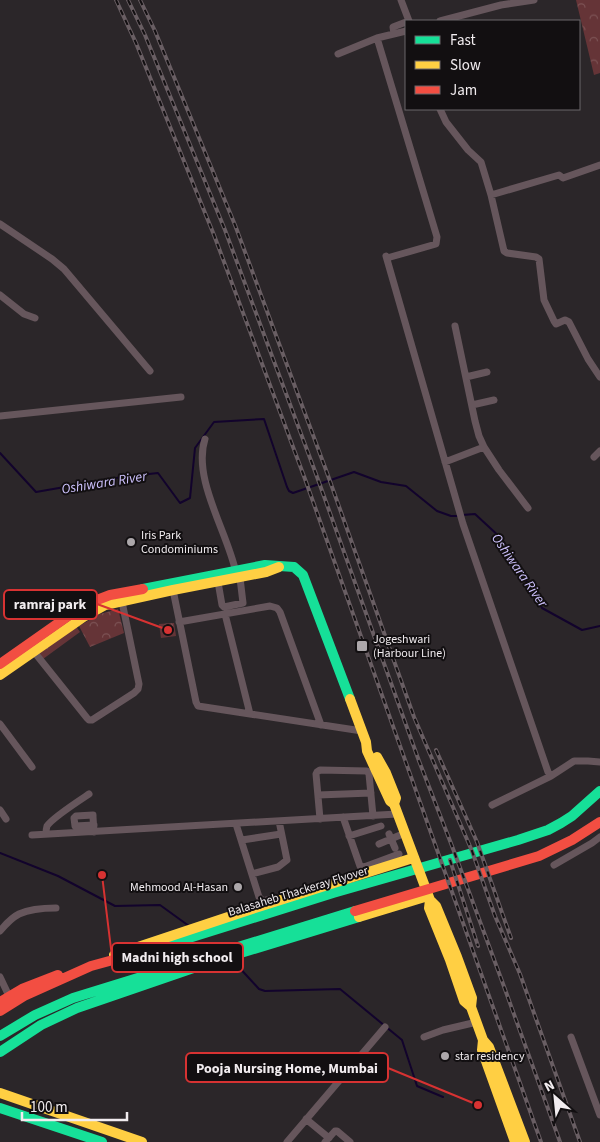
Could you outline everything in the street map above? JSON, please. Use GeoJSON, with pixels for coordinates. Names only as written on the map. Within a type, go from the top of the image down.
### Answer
{"type":"FeatureCollection","features":[{"type":"Feature","properties":{"kind":"street"},"geometry":{"type":"LineString","coordinates":[[401,0],[407,20]]}},
{"type":"Feature","properties":{"kind":"street"},"geometry":{"type":"LineString","coordinates":[[444,20],[530,0]]}},
{"type":"Feature","properties":{"kind":"street"},"geometry":{"type":"LineString","coordinates":[[394,34],[393,27],[405,23]]}},
{"type":"Feature","properties":{"kind":"street"},"geometry":{"type":"LineString","coordinates":[[338,54],[377,38],[405,33]]}},
{"type":"Feature","properties":{"kind":"street"},"geometry":{"type":"LineString","coordinates":[[377,38],[437,237],[436,244],[386,257],[463,524],[548,772],[551,776]]}},
{"type":"Feature","properties":{"kind":"street"},"geometry":{"type":"LineString","coordinates":[[440,110],[446,122],[468,150],[481,162],[491,194],[504,250],[507,253],[539,259],[544,300],[554,321],[556,324],[565,320],[569,322],[588,359],[600,377]]}},
{"type":"Feature","properties":{"kind":"street"},"geometry":{"type":"LineString","coordinates":[[491,194],[559,174],[563,178],[600,165]]}},
{"type":"Feature","properties":{"kind":"street"},"geometry":{"type":"LineString","coordinates":[[0,224],[64,269],[150,371]]}},
{"type":"Feature","properties":{"kind":"street"},"geometry":{"type":"LineString","coordinates":[[0,295],[24,314],[34,318]]}},
{"type":"Feature","properties":{"kind":"street"},"geometry":{"type":"LineString","coordinates":[[455,326],[479,436],[499,470],[528,508]]}},
{"type":"Feature","properties":{"kind":"street"},"geometry":{"type":"LineString","coordinates":[[466,377],[487,372]]}},
{"type":"Feature","properties":{"kind":"street"},"geometry":{"type":"LineString","coordinates":[[0,416],[180,397]]}},
{"type":"Feature","properties":{"kind":"street"},"geometry":{"type":"LineString","coordinates":[[472,405],[494,400]]}},
{"type":"Feature","properties":{"kind":"street"},"geometry":{"type":"LineString","coordinates":[[205,439],[203,447],[204,478],[237,576],[243,602],[222,606],[218,582]]}},
{"type":"Feature","properties":{"kind":"street"},"geometry":{"type":"LineString","coordinates":[[446,462],[484,447]]}},
{"type":"Feature","properties":{"kind":"street"},"geometry":{"type":"LineString","coordinates":[[594,457],[600,451]]}},
{"type":"Feature","properties":{"kind":"street"},"geometry":{"type":"LineString","coordinates":[[0,675],[31,648],[55,631],[121,598],[266,572],[282,566],[294,567],[303,575],[362,731],[367,751],[390,801],[396,809],[429,901],[450,949],[462,982],[464,1001],[471,1007],[477,1022],[483,1040],[482,1050],[493,1068],[508,1112],[515,1142]]}},
{"type":"Feature","properties":{"kind":"street"},"geometry":{"type":"LineString","coordinates":[[121,598],[218,582],[237,576]]}},
{"type":"Feature","properties":{"kind":"street"},"geometry":{"type":"LineString","coordinates":[[173,590],[198,706],[362,731]]}},
{"type":"Feature","properties":{"kind":"street"},"geometry":{"type":"LineString","coordinates":[[31,648],[87,718],[92,720],[138,689],[139,684],[121,598]]}},
{"type":"Feature","properties":{"kind":"street"},"geometry":{"type":"LineString","coordinates":[[179,622],[270,606],[277,608],[321,724]]}},
{"type":"Feature","properties":{"kind":"street"},"geometry":{"type":"LineString","coordinates":[[224,614],[250,714]]}},
{"type":"Feature","properties":{"kind":"street"},"geometry":{"type":"LineString","coordinates":[[0,664],[31,648]]}},
{"type":"Feature","properties":{"kind":"street"},"geometry":{"type":"LineString","coordinates":[[0,724],[32,767]]}},
{"type":"Feature","properties":{"kind":"street"},"geometry":{"type":"LineString","coordinates":[[492,805],[551,776],[574,761],[600,762]]}},
{"type":"Feature","properties":{"kind":"street"},"geometry":{"type":"LineString","coordinates":[[320,819],[316,774],[320,770],[367,771],[369,774],[373,816]]}},
{"type":"Feature","properties":{"kind":"street"},"geometry":{"type":"LineString","coordinates":[[503,840],[553,824],[600,787]]}},
{"type":"Feature","properties":{"kind":"street","name":"Balasaheb Thackeray Flyover"},"geometry":{"type":"LineString","coordinates":[[0,1011],[24,996],[91,966],[139,954],[333,893],[548,830],[572,816],[600,791]]}},
{"type":"Feature","properties":{"kind":"street"},"geometry":{"type":"LineString","coordinates":[[318,795],[371,793]]}},
{"type":"Feature","properties":{"kind":"street"},"geometry":{"type":"LineString","coordinates":[[46,834],[51,822],[89,794]]}},
{"type":"Feature","properties":{"kind":"street"},"geometry":{"type":"LineString","coordinates":[[32,835],[94,828],[236,824],[373,816],[396,809]]}},
{"type":"Feature","properties":{"kind":"street"},"geometry":{"type":"LineString","coordinates":[[0,810],[6,819]]}},
{"type":"Feature","properties":{"kind":"street"},"geometry":{"type":"LineString","coordinates":[[342,818],[359,864],[362,867],[397,851],[390,836]]}},
{"type":"Feature","properties":{"kind":"street"},"geometry":{"type":"LineString","coordinates":[[252,874],[278,867],[287,860],[278,821]]}},
{"type":"Feature","properties":{"kind":"street"},"geometry":{"type":"LineString","coordinates":[[0,1036],[38,1013],[73,998],[539,856],[572,840],[600,822]]}},
{"type":"Feature","properties":{"kind":"street"},"geometry":{"type":"LineString","coordinates":[[236,824],[259,897],[263,901],[297,890]]}},
{"type":"Feature","properties":{"kind":"street"},"geometry":{"type":"LineString","coordinates":[[349,836],[381,826]]}},
{"type":"Feature","properties":{"kind":"street"},"geometry":{"type":"LineString","coordinates":[[379,844],[390,836],[405,833]]}},
{"type":"Feature","properties":{"kind":"street"},"geometry":{"type":"LineString","coordinates":[[242,840],[282,834]]}},
{"type":"Feature","properties":{"kind":"street"},"geometry":{"type":"LineString","coordinates":[[554,865],[600,837]]}},
{"type":"Feature","properties":{"kind":"street"},"geometry":{"type":"LineString","coordinates":[[0,1002],[22,989],[138,947],[413,858]]}},
{"type":"Feature","properties":{"kind":"street"},"geometry":{"type":"LineString","coordinates":[[0,1052],[41,1025],[77,1008],[208,963],[429,901]]}},
{"type":"Feature","properties":{"kind":"street"},"geometry":{"type":"LineString","coordinates":[[0,931],[18,915],[44,908],[56,908]]}},
{"type":"Feature","properties":{"kind":"street"},"geometry":{"type":"LineString","coordinates":[[0,977],[9,996]]}},
{"type":"Feature","properties":{"kind":"street"},"geometry":{"type":"LineString","coordinates":[[424,1037],[443,1030],[477,1022]]}},
{"type":"Feature","properties":{"kind":"street"},"geometry":{"type":"LineString","coordinates":[[287,1142],[385,1027]]}},
{"type":"Feature","properties":{"kind":"street"},"geometry":{"type":"LineString","coordinates":[[571,1037],[600,1115]]}},
{"type":"Feature","properties":{"kind":"street"},"geometry":{"type":"LineString","coordinates":[[0,1093],[142,1142]]}},
{"type":"Feature","properties":{"kind":"street"},"geometry":{"type":"LineString","coordinates":[[0,1108],[102,1142]]}},
{"type":"Feature","properties":{"kind":"street"},"geometry":{"type":"LineString","coordinates":[[508,1112],[525,1142]]}},
{"type":"Feature","properties":{"kind":"street"},"geometry":{"type":"LineString","coordinates":[[306,1119],[327,1140],[337,1131],[350,1142]]}},
{"type":"Feature","properties":{"kind":"green space"},"geometry":{"type":"Polygon","coordinates":[[[576,0],[600,0],[600,73],[594,75],[576,0]]]}},
{"type":"Feature","properties":{"kind":"green space"},"geometry":{"type":"Polygon","coordinates":[[[118,609],[124,633],[90,647],[79,626],[100,614],[118,609]]]}},
{"type":"Feature","properties":{"kind":"green space"},"geometry":{"type":"Polygon","coordinates":[[[73,622],[80,632],[43,659],[35,648],[73,622]]]}},
{"type":"Feature","properties":{"kind":"green space"},"geometry":{"type":"Polygon","coordinates":[[[174,623],[176,636],[161,638],[159,624],[174,623]]]}},
{"type":"Feature","properties":{"kind":"waterway","name":"Oshiwara River"},"geometry":{"type":"LineString","coordinates":[[0,453],[36,492],[122,477],[158,473],[180,503],[190,498],[195,448],[214,422],[264,419],[289,491],[293,493],[354,472],[381,482],[406,486],[437,511],[451,516],[458,516]]}},
{"type":"Feature","properties":{"kind":"waterway","name":"Oshiwara River"},"geometry":{"type":"LineString","coordinates":[[462,515],[475,514],[502,539],[542,608],[582,630],[600,626]]}},
{"type":"Feature","properties":{"kind":"waterway"},"geometry":{"type":"LineString","coordinates":[[0,853],[58,876],[115,906],[160,905],[189,926]]}},
{"type":"Feature","properties":{"kind":"waterway"},"geometry":{"type":"LineString","coordinates":[[236,964],[259,989],[265,991],[340,989],[402,1040],[417,1086],[443,1097]]}},
{"type":"Feature","properties":{"kind":"railway"},"geometry":{"type":"LineString","coordinates":[[116,0],[136,43],[214,235],[305,479],[541,1142]]}},
{"type":"Feature","properties":{"kind":"railway"},"geometry":{"type":"LineString","coordinates":[[128,0],[145,35],[225,230],[560,1142]]}},
{"type":"Feature","properties":{"kind":"railway"},"geometry":{"type":"LineString","coordinates":[[140,0],[155,31],[235,225],[326,470],[414,717],[472,851],[495,916],[520,974],[580,1142]]}},
{"type":"Feature","properties":{"kind":"railway"},"geometry":{"type":"LineString","coordinates":[[436,750],[477,842],[511,938]]}},
{"type":"Feature","properties":{"kind":"railway"},"geometry":{"type":"LineString","coordinates":[[450,860],[478,946]]}},
{"type":"Feature","properties":{"kind":"traffic: fast"},"geometry":{"type":"LineString","coordinates":[[143,589],[265,565],[294,567],[303,575],[350,699]]}},
{"type":"Feature","properties":{"kind":"traffic: fast"},"geometry":{"type":"LineString","coordinates":[[157,948],[333,893],[548,830],[572,816],[600,791]]}},
{"type":"Feature","properties":{"kind":"traffic: fast"},"geometry":{"type":"LineString","coordinates":[[0,1036],[35,1015],[73,998],[355,911]]}},
{"type":"Feature","properties":{"kind":"traffic: fast"},"geometry":{"type":"LineString","coordinates":[[0,1052],[41,1025],[77,1008],[208,963],[359,917]]}},
{"type":"Feature","properties":{"kind":"traffic: fast"},"geometry":{"type":"LineString","coordinates":[[0,1108],[102,1142]]}},
{"type":"Feature","properties":{"kind":"traffic: slow"},"geometry":{"type":"LineString","coordinates":[[0,675],[85,616],[105,605],[266,572],[279,567]]}},
{"type":"Feature","properties":{"kind":"traffic: slow"},"geometry":{"type":"LineString","coordinates":[[350,699],[366,742],[367,751],[390,801],[394,804]]}},
{"type":"Feature","properties":{"kind":"traffic: slow"},"geometry":{"type":"LineString","coordinates":[[377,757],[396,798],[394,804],[430,900],[429,908],[464,1001],[471,1007]]}},
{"type":"Feature","properties":{"kind":"traffic: slow"},"geometry":{"type":"LineString","coordinates":[[114,955],[413,858]]}},
{"type":"Feature","properties":{"kind":"traffic: slow"},"geometry":{"type":"LineString","coordinates":[[359,917],[428,896]]}},
{"type":"Feature","properties":{"kind":"traffic: slow"},"geometry":{"type":"LineString","coordinates":[[430,900],[436,906],[457,957],[472,998],[471,1007],[483,1040],[489,1047],[525,1142]]}},
{"type":"Feature","properties":{"kind":"traffic: slow"},"geometry":{"type":"LineString","coordinates":[[483,1040],[482,1050],[515,1142]]}},
{"type":"Feature","properties":{"kind":"traffic: slow"},"geometry":{"type":"LineString","coordinates":[[0,1093],[142,1142]]}},
{"type":"Feature","properties":{"kind":"traffic: jam"},"geometry":{"type":"LineString","coordinates":[[0,664],[84,605],[110,595],[143,589]]}},
{"type":"Feature","properties":{"kind":"traffic: jam"},"geometry":{"type":"LineString","coordinates":[[355,911],[539,856],[572,840],[600,822]]}},
{"type":"Feature","properties":{"kind":"traffic: jam"},"geometry":{"type":"LineString","coordinates":[[0,1011],[24,996],[91,966],[157,948]]}},
{"type":"Feature","properties":{"kind":"traffic: jam"},"geometry":{"type":"LineString","coordinates":[[0,1002],[22,989],[58,975]]}},
{"type":"Feature","properties":{"kind":"place","name":"Iris Park Condominiums"},"geometry":{"type":"Point","coordinates":[131,542]}},
{"type":"Feature","properties":{"kind":"place","name":"ramraj park"},"geometry":{"type":"Point","coordinates":[168,630]}},
{"type":"Feature","properties":{"kind":"place","name":"Jogeshwari (Harbour Line)"},"geometry":{"type":"Point","coordinates":[362,646]}},
{"type":"Feature","properties":{"kind":"place","name":"Madni high school"},"geometry":{"type":"Point","coordinates":[102,875]}},
{"type":"Feature","properties":{"kind":"place","name":"Mehmood Al-Hasan"},"geometry":{"type":"Point","coordinates":[238,887]}},
{"type":"Feature","properties":{"kind":"place","name":"star residency"},"geometry":{"type":"Point","coordinates":[445,1056]}},
{"type":"Feature","properties":{"kind":"place","name":"Pooja Nursing Home, Mumbai"},"geometry":{"type":"Point","coordinates":[478,1105]}}]}
